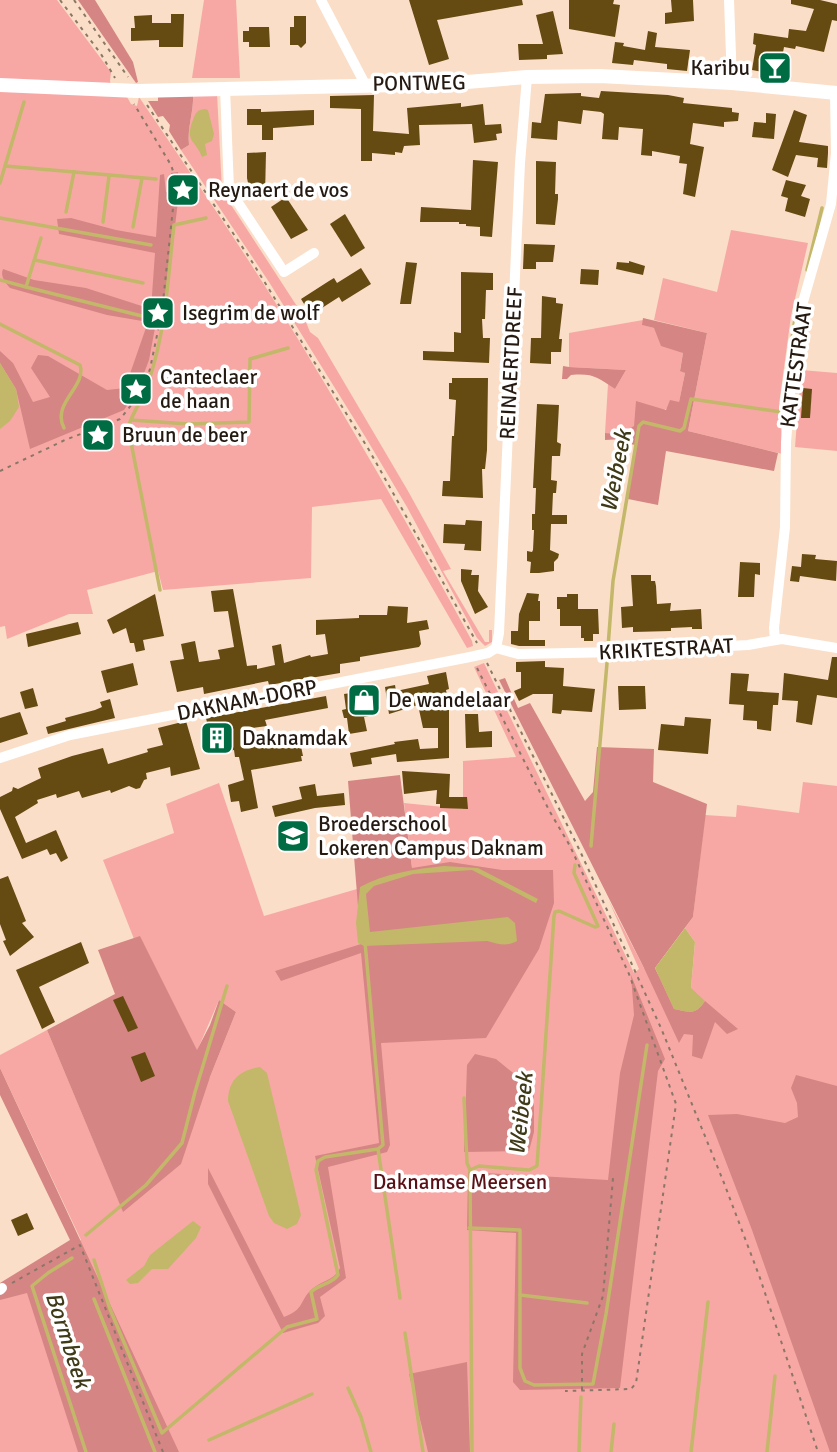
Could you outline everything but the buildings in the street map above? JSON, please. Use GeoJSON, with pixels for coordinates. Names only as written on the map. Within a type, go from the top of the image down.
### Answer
{"type":"FeatureCollection","features":[{"type":"Feature","properties":{"kind":"street"},"geometry":{"type":"LineString","coordinates":[[321,0],[365,84]]}},
{"type":"Feature","properties":{"kind":"street"},"geometry":{"type":"LineString","coordinates":[[729,0],[732,83]]}},
{"type":"Feature","properties":{"kind":"street","name":"PONTWEG"},"geometry":{"type":"LineString","coordinates":[[0,85],[138,90],[442,84],[527,77],[600,76],[732,83],[836,93]]}},
{"type":"Feature","properties":{"kind":"street","name":"REINAERTDREEF"},"geometry":{"type":"LineString","coordinates":[[496,648],[499,633],[520,163],[527,77]]}},
{"type":"Feature","properties":{"kind":"street"},"geometry":{"type":"LineString","coordinates":[[225,88],[229,189],[284,272],[314,253]]}},
{"type":"Feature","properties":{"kind":"street","name":"KATTESTRAAT"},"geometry":{"type":"LineString","coordinates":[[775,640],[785,527],[786,442],[792,370],[803,302],[831,204],[836,153],[836,93]]}},
{"type":"Feature","properties":{"kind":"street","name":"KRIKTESTRAAT"},"geometry":{"type":"LineString","coordinates":[[496,648],[518,654],[633,652],[735,646],[782,639],[837,648]]}},
{"type":"Feature","properties":{"kind":"street","name":"DAKNAM-DORP"},"geometry":{"type":"LineString","coordinates":[[0,758],[70,735],[470,657],[496,648]]}},
{"type":"Feature","properties":{"kind":"path"},"geometry":{"type":"LineString","coordinates":[[60,0],[110,67],[115,78],[115,90]]}},
{"type":"Feature","properties":{"kind":"path"},"geometry":{"type":"LineString","coordinates":[[74,0],[138,90],[249,257],[395,495],[482,654],[585,863],[661,1028],[755,1266],[818,1452]]}},
{"type":"Feature","properties":{"kind":"path"},"geometry":{"type":"LineString","coordinates":[[0,471],[65,440],[120,419],[145,385],[162,311],[176,180],[171,165],[133,102],[138,90]]}},
{"type":"Feature","properties":{"kind":"path"},"geometry":{"type":"LineString","coordinates":[[470,657],[570,846],[629,974],[676,1104],[636,1383],[631,1389],[565,1391]]}},
{"type":"Feature","properties":{"kind":"path"},"geometry":{"type":"LineString","coordinates":[[582,1390],[582,1354],[603,1296],[613,1178]]}},
{"type":"Feature","properties":{"kind":"path"},"geometry":{"type":"LineString","coordinates":[[1,1289],[79,1245],[163,1452]]}},
{"type":"Feature","properties":{"kind":"green space"},"geometry":{"type":"Polygon","coordinates":[[[0,0],[57,0],[111,72],[110,81],[114,95],[127,97],[131,104],[137,106],[139,97],[295,334],[396,504],[473,646],[467,648],[381,499],[312,507],[311,578],[163,590],[158,571],[87,590],[93,614],[69,614],[7,639],[5,626],[0,627],[0,0]]]}},
{"type":"Feature","properties":{"kind":"green space"},"geometry":{"type":"Polygon","coordinates":[[[204,0],[236,0],[240,78],[192,78],[204,0]]]}},
{"type":"Feature","properties":{"kind":"green space"},"geometry":{"type":"Polygon","coordinates":[[[217,93],[222,191],[304,317],[310,332],[318,338],[408,491],[451,569],[443,571],[485,642],[489,642],[489,630],[492,630],[492,642],[485,646],[477,638],[407,507],[366,438],[269,282],[181,150],[189,145],[193,94],[217,93]]]}},
{"type":"Feature","properties":{"kind":"green space"},"geometry":{"type":"Polygon","coordinates":[[[731,230],[808,243],[791,316],[779,405],[783,454],[688,431],[707,333],[654,320],[663,278],[717,292],[731,230]]]}},
{"type":"Feature","properties":{"kind":"green space"},"geometry":{"type":"Polygon","coordinates":[[[643,320],[643,325],[654,328],[683,353],[680,370],[685,373],[679,402],[620,434],[605,433],[608,384],[615,389],[626,370],[569,367],[569,333],[643,320]]]}},
{"type":"Feature","properties":{"kind":"green space"},"geometry":{"type":"Polygon","coordinates":[[[801,370],[837,373],[837,451],[795,447],[801,370]]]}},
{"type":"Feature","properties":{"kind":"green space","name":"Daknamse Meersen"},"geometry":{"type":"Polygon","coordinates":[[[484,663],[634,973],[639,969],[609,901],[644,968],[691,988],[695,942],[685,928],[693,917],[705,815],[736,817],[737,805],[799,813],[803,782],[837,786],[837,1452],[0,1452],[0,1286],[81,1240],[0,1068],[0,1055],[47,1030],[123,1211],[210,1077],[236,1012],[219,1000],[197,1051],[140,937],[134,939],[103,860],[174,833],[166,804],[219,783],[264,916],[357,889],[366,880],[412,868],[404,803],[463,809],[463,761],[516,757],[474,667],[484,663]]]}},
{"type":"Feature","properties":{"kind":"shaded area"},"geometry":{"type":"Polygon","coordinates":[[[78,0],[95,0],[133,62],[138,82],[136,83],[78,0]]]}},
{"type":"Feature","properties":{"kind":"shaded area"},"geometry":{"type":"Polygon","coordinates":[[[193,94],[189,145],[181,150],[169,131],[170,125],[163,116],[158,117],[148,101],[158,101],[158,95],[193,94]]]}},
{"type":"Feature","properties":{"kind":"shaded area"},"geometry":{"type":"Polygon","coordinates":[[[208,110],[214,134],[212,141],[205,144],[207,155],[202,157],[190,133],[196,113],[208,110]]]}},
{"type":"Feature","properties":{"kind":"shaded area"},"geometry":{"type":"Polygon","coordinates":[[[178,172],[179,193],[164,318],[157,317],[149,360],[138,389],[124,410],[30,449],[16,389],[0,363],[0,351],[13,363],[33,402],[50,397],[31,368],[38,355],[48,356],[107,390],[125,388],[148,322],[107,315],[10,288],[3,277],[3,269],[34,280],[86,288],[151,309],[155,253],[59,234],[57,219],[71,218],[156,237],[160,175],[164,174],[166,192],[171,192],[171,173],[178,172]]]}},
{"type":"Feature","properties":{"kind":"shaded area"},"geometry":{"type":"Polygon","coordinates":[[[643,318],[707,333],[688,431],[778,453],[774,471],[666,451],[658,505],[628,499],[636,445],[629,444],[624,439],[605,440],[605,433],[620,434],[634,426],[636,401],[666,410],[670,400],[679,402],[685,373],[680,371],[683,353],[661,346],[654,328],[642,325],[643,318]]]}},
{"type":"Feature","properties":{"kind":"shaded area"},"geometry":{"type":"Polygon","coordinates":[[[0,363],[16,389],[19,407],[10,421],[0,429],[0,363]]]}},
{"type":"Feature","properties":{"kind":"shaded area"},"geometry":{"type":"Polygon","coordinates":[[[563,366],[626,370],[615,389],[590,375],[571,375],[562,379],[563,366]]]}},
{"type":"Feature","properties":{"kind":"shaded area"},"geometry":{"type":"Polygon","coordinates":[[[505,678],[518,708],[530,703],[585,801],[593,792],[597,747],[654,749],[653,782],[707,804],[693,917],[655,968],[674,1009],[695,1011],[705,1001],[738,1029],[727,1034],[715,1022],[702,1059],[692,1056],[693,1035],[684,1034],[679,1043],[499,680],[505,678]]]}},
{"type":"Feature","properties":{"kind":"shaded area"},"geometry":{"type":"Polygon","coordinates":[[[400,775],[412,868],[450,862],[502,870],[553,870],[554,903],[539,949],[486,1038],[381,1043],[390,1145],[387,1152],[328,1167],[346,1278],[320,1297],[325,1316],[318,1323],[283,1333],[208,1184],[208,1168],[284,1317],[291,1314],[299,1308],[312,1289],[335,1275],[340,1268],[315,1156],[379,1143],[361,953],[281,981],[275,971],[361,944],[348,781],[400,775]]]}},
{"type":"Feature","properties":{"kind":"shaded area"},"geometry":{"type":"Polygon","coordinates":[[[444,866],[478,868],[538,899],[536,903],[472,870],[413,874],[374,886],[366,894],[370,932],[508,917],[515,923],[517,941],[506,944],[487,941],[364,946],[358,943],[356,923],[360,887],[390,875],[444,866]]]}},
{"type":"Feature","properties":{"kind":"shaded area"},"geometry":{"type":"Polygon","coordinates":[[[685,928],[695,942],[691,988],[705,1001],[692,1012],[674,1009],[655,968],[685,928]]]}},
{"type":"Feature","properties":{"kind":"shaded area"},"geometry":{"type":"Polygon","coordinates":[[[140,936],[197,1050],[219,1000],[236,1012],[210,1077],[181,1164],[123,1212],[47,1030],[115,994],[98,950],[140,936]]]}},
{"type":"Feature","properties":{"kind":"shaded area"},"geometry":{"type":"Polygon","coordinates":[[[631,975],[665,1059],[658,1071],[620,1388],[520,1390],[513,1382],[516,1233],[467,1230],[468,1172],[608,1180],[620,1073],[634,1015],[631,975]]]}},
{"type":"Feature","properties":{"kind":"shaded area"},"geometry":{"type":"Polygon","coordinates":[[[475,1054],[496,1059],[534,1090],[534,1132],[529,1151],[464,1152],[467,1065],[475,1054]]]}},
{"type":"Feature","properties":{"kind":"shaded area"},"geometry":{"type":"Polygon","coordinates":[[[260,1067],[267,1073],[301,1215],[297,1224],[287,1229],[274,1223],[269,1216],[228,1101],[230,1087],[236,1077],[260,1067]]]}},
{"type":"Feature","properties":{"kind":"shaded area"},"geometry":{"type":"Polygon","coordinates":[[[0,1068],[179,1452],[78,1452],[27,1293],[0,1300],[0,1283],[70,1240],[0,1095],[0,1068]]]}},
{"type":"Feature","properties":{"kind":"shaded area"},"geometry":{"type":"Polygon","coordinates":[[[796,1075],[837,1086],[837,1452],[830,1452],[752,1230],[708,1115],[737,1114],[785,1123],[798,1117],[797,1103],[791,1088],[796,1075]]]}},
{"type":"Feature","properties":{"kind":"shaded area"},"geometry":{"type":"Polygon","coordinates":[[[193,1221],[201,1227],[196,1238],[168,1269],[152,1269],[138,1283],[130,1284],[126,1280],[144,1266],[150,1255],[193,1221]]]}},
{"type":"Feature","properties":{"kind":"shaded area"},"geometry":{"type":"Polygon","coordinates":[[[467,1362],[470,1452],[428,1452],[409,1374],[467,1362]]]}},
{"type":"Feature","properties":{"kind":"waterway"},"geometry":{"type":"LineString","coordinates":[[0,183],[24,102]]}},
{"type":"Feature","properties":{"kind":"waterway"},"geometry":{"type":"LineString","coordinates":[[5,166],[156,179]]}},
{"type":"Feature","properties":{"kind":"waterway"},"geometry":{"type":"LineString","coordinates":[[66,212],[74,172]]}},
{"type":"Feature","properties":{"kind":"waterway"},"geometry":{"type":"LineString","coordinates":[[103,222],[109,176]]}},
{"type":"Feature","properties":{"kind":"waterway"},"geometry":{"type":"LineString","coordinates":[[133,227],[142,178]]}},
{"type":"Feature","properties":{"kind":"waterway","name":"Weibeek"},"geometry":{"type":"LineString","coordinates":[[807,270],[822,208]]}},
{"type":"Feature","properties":{"kind":"waterway"},"geometry":{"type":"LineString","coordinates":[[0,218],[151,245]]}},
{"type":"Feature","properties":{"kind":"waterway"},"geometry":{"type":"LineString","coordinates":[[160,590],[128,427],[148,384],[160,340],[174,225],[206,218]]}},
{"type":"Feature","properties":{"kind":"waterway"},"geometry":{"type":"LineString","coordinates":[[0,280],[26,287],[41,238]]}},
{"type":"Feature","properties":{"kind":"waterway"},"geometry":{"type":"LineString","coordinates":[[35,260],[143,283]]}},
{"type":"Feature","properties":{"kind":"waterway"},"geometry":{"type":"LineString","coordinates":[[26,287],[142,316]]}},
{"type":"Feature","properties":{"kind":"waterway","name":"Weibeek"},"geometry":{"type":"LineString","coordinates":[[790,352],[796,312]]}},
{"type":"Feature","properties":{"kind":"waterway"},"geometry":{"type":"LineString","coordinates":[[0,324],[80,365],[79,381],[62,411],[64,428]]}},
{"type":"Feature","properties":{"kind":"waterway"},"geometry":{"type":"LineString","coordinates":[[131,420],[188,424],[249,422],[250,359],[288,348]]}},
{"type":"Feature","properties":{"kind":"waterway","name":"Weibeek"},"geometry":{"type":"LineString","coordinates":[[608,647],[613,581],[639,426],[643,422],[680,431],[684,428],[691,399],[782,412],[786,381]]}},
{"type":"Feature","properties":{"kind":"waterway","name":"Weibeek"},"geometry":{"type":"LineString","coordinates":[[591,846],[607,663]]}},
{"type":"Feature","properties":{"kind":"waterway","name":"Weibeek"},"geometry":{"type":"LineString","coordinates":[[472,1452],[470,1170],[479,1166],[529,1170],[537,1166],[555,912],[559,911],[598,926],[574,873],[575,865]]}},
{"type":"Feature","properties":{"kind":"waterway"},"geometry":{"type":"LineString","coordinates":[[94,1260],[110,1309],[162,1433],[287,1327],[317,1319],[311,1292],[338,1275],[316,1170],[318,1161],[325,1157],[378,1149],[383,1145],[365,942]]}},
{"type":"Feature","properties":{"kind":"waterway"},"geometry":{"type":"LineString","coordinates":[[86,1235],[146,1185],[182,1143],[227,986]]}},
{"type":"Feature","properties":{"kind":"waterway"},"geometry":{"type":"LineString","coordinates":[[469,1228],[520,1230],[520,1368],[525,1381],[534,1385],[593,1384],[647,1045]]}},
{"type":"Feature","properties":{"kind":"waterway"},"geometry":{"type":"LineString","coordinates":[[464,1098],[467,1163],[470,1170]]}},
{"type":"Feature","properties":{"kind":"waterway"},"geometry":{"type":"LineString","coordinates":[[378,1149],[400,1298]]}},
{"type":"Feature","properties":{"kind":"waterway","name":"Bormbeek"},"geometry":{"type":"LineString","coordinates":[[72,1258],[32,1286],[86,1452]]}},
{"type":"Feature","properties":{"kind":"waterway"},"geometry":{"type":"LineString","coordinates":[[520,1295],[587,1303]]}},
{"type":"Feature","properties":{"kind":"waterway"},"geometry":{"type":"LineString","coordinates":[[94,1299],[155,1452]]}},
{"type":"Feature","properties":{"kind":"waterway"},"geometry":{"type":"LineString","coordinates":[[691,1452],[708,1302]]}},
{"type":"Feature","properties":{"kind":"waterway"},"geometry":{"type":"LineString","coordinates":[[405,1333],[423,1452]]}},
{"type":"Feature","properties":{"kind":"waterway"},"geometry":{"type":"LineString","coordinates":[[767,1452],[775,1376]]}},
{"type":"Feature","properties":{"kind":"waterway"},"geometry":{"type":"LineString","coordinates":[[348,1388],[361,1417],[371,1452]]}},
{"type":"Feature","properties":{"kind":"waterway"},"geometry":{"type":"LineString","coordinates":[[209,1440],[312,1394]]}},
{"type":"Feature","properties":{"kind":"waterway"},"geometry":{"type":"LineString","coordinates":[[579,1452],[581,1397]]}},
{"type":"Feature","properties":{"kind":"waterway"},"geometry":{"type":"LineString","coordinates":[[611,1452],[614,1424]]}},
{"type":"Feature","properties":{"kind":"place","name":"Karibu"},"geometry":{"type":"Point","coordinates":[775,68]}},
{"type":"Feature","properties":{"kind":"place","name":"Reynaert de vos"},"geometry":{"type":"Point","coordinates":[183,190]}},
{"type":"Feature","properties":{"kind":"place","name":"Isegrim de wolf"},"geometry":{"type":"Point","coordinates":[158,313]}},
{"type":"Feature","properties":{"kind":"place","name":"Canteclaer de haan"},"geometry":{"type":"Point","coordinates":[136,389]}},
{"type":"Feature","properties":{"kind":"place","name":"Bruun de beer"},"geometry":{"type":"Point","coordinates":[98,435]}},
{"type":"Feature","properties":{"kind":"place","name":"De wandelaar"},"geometry":{"type":"Point","coordinates":[364,700]}},
{"type":"Feature","properties":{"kind":"place","name":"Daknamdak"},"geometry":{"type":"Point","coordinates":[217,738]}},
{"type":"Feature","properties":{"kind":"place","name":"Broederschool Lokeren Campus Daknam"},"geometry":{"type":"Point","coordinates":[293,836]}}]}
